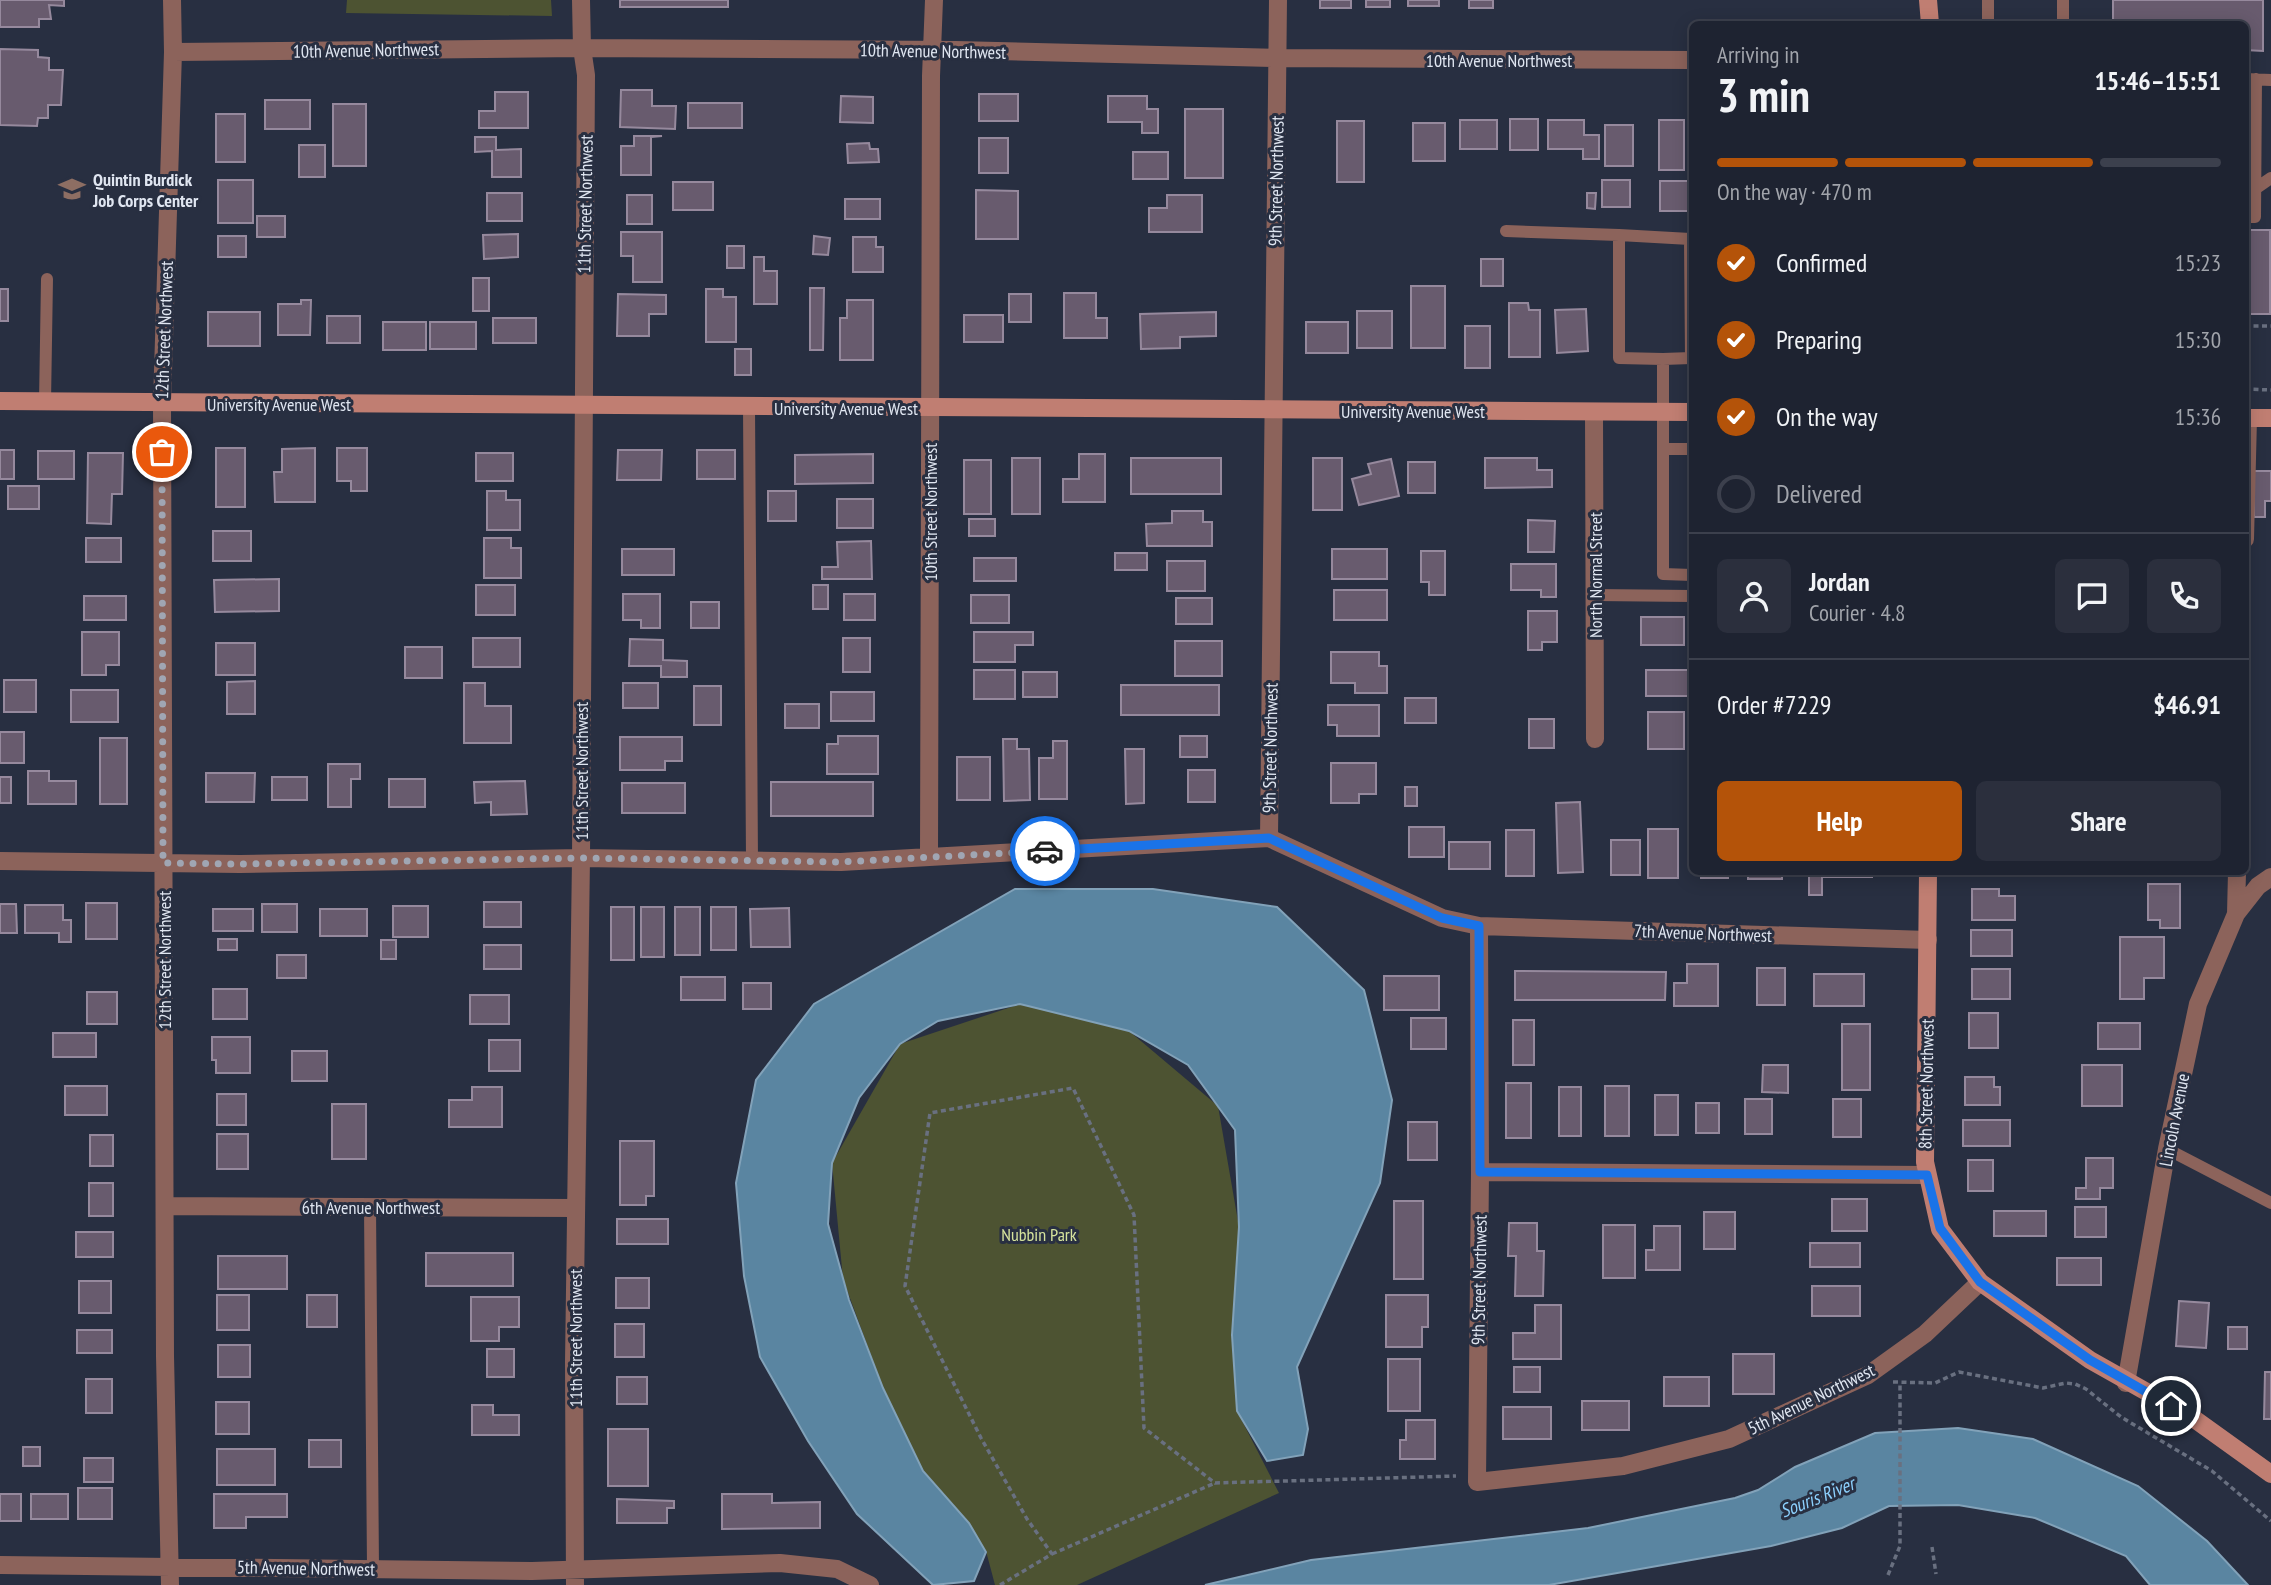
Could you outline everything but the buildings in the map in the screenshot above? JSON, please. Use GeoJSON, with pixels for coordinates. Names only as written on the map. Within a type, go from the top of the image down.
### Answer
{"type":"FeatureCollection","features":[{"type":"Feature","properties":{"kind":"street","name":"12th Street Northwest"},"geometry":{"type":"LineString","coordinates":[[170,1585],[165,1206],[162,403],[173,52],[172,0]]}},
{"type":"Feature","properties":{"kind":"street","name":"11th Street Northwest"},"geometry":{"type":"LineString","coordinates":[[575,1577],[586,75],[582,48],[581,0]]}},
{"type":"Feature","properties":{"kind":"street","name":"10th Street Northwest"},"geometry":{"type":"LineString","coordinates":[[929,857],[934,0]]}},
{"type":"Feature","properties":{"kind":"street","name":"9th Street Northwest"},"geometry":{"type":"LineString","coordinates":[[1278,0],[1269,838],[1442,918],[1479,926],[1477,1482]]}},
{"type":"Feature","properties":{"kind":"street"},"geometry":{"type":"LineString","coordinates":[[1928,0],[1930,21]]}},
{"type":"Feature","properties":{"kind":"street","name":"10th Avenue Northwest"},"geometry":{"type":"LineString","coordinates":[[173,52],[582,48],[933,50],[1277,58],[1689,60]]}},
{"type":"Feature","properties":{"kind":"street","name":"University Avenue West"},"geometry":{"type":"LineString","coordinates":[[0,401],[1689,412]]}},
{"type":"Feature","properties":{"kind":"street","name":"North Normal Street"},"geometry":{"type":"LineString","coordinates":[[1594,412],[1595,739]]}},
{"type":"Feature","properties":{"kind":"street"},"geometry":{"type":"LineString","coordinates":[[2249,418],[2271,418]]}},
{"type":"Feature","properties":{"kind":"street"},"geometry":{"type":"LineString","coordinates":[[0,860],[240,864],[581,858],[841,862],[1269,838]]}},
{"type":"Feature","properties":{"kind":"street","name":"8th Street Northwest"},"geometry":{"type":"LineString","coordinates":[[1928,875],[1927,1175],[1940,1228],[1980,1282]]}},
{"type":"Feature","properties":{"kind":"street"},"geometry":{"type":"LineString","coordinates":[[2236,914],[2237,875]]}},
{"type":"Feature","properties":{"kind":"street","name":"Lincoln Avenue"},"geometry":{"type":"LineString","coordinates":[[2126,1382],[2167,1149],[2198,1004],[2236,914],[2258,886],[2271,877]]}},
{"type":"Feature","properties":{"kind":"street","name":"7th Avenue Northwest"},"geometry":{"type":"LineString","coordinates":[[1479,926],[1928,940]]}},
{"type":"Feature","properties":{"kind":"street"},"geometry":{"type":"LineString","coordinates":[[1480,1172],[1927,1175]]}},
{"type":"Feature","properties":{"kind":"street","name":"6th Avenue Northwest"},"geometry":{"type":"LineString","coordinates":[[165,1206],[576,1208]]}},
{"type":"Feature","properties":{"kind":"street"},"geometry":{"type":"LineString","coordinates":[[1980,1282],[2090,1360],[2193,1418],[2271,1474]]}},
{"type":"Feature","properties":{"kind":"street","name":"5th Avenue Northwest"},"geometry":{"type":"LineString","coordinates":[[1477,1482],[1623,1466],[1729,1439],[1868,1375],[1925,1334],[1980,1282]]}},
{"type":"Feature","properties":{"kind":"street","name":"5th Avenue Northwest"},"geometry":{"type":"LineString","coordinates":[[0,1565],[373,1568],[575,1577],[780,1563],[836,1569],[866,1583]]}},
{"type":"Feature","properties":{"kind":"lane"},"geometry":{"type":"LineString","coordinates":[[1989,0],[1989,21]]}},
{"type":"Feature","properties":{"kind":"lane"},"geometry":{"type":"LineString","coordinates":[[2063,0],[2063,21]]}},
{"type":"Feature","properties":{"kind":"lane"},"geometry":{"type":"LineString","coordinates":[[2249,217],[2255,217],[2251,79],[2271,79]]}},
{"type":"Feature","properties":{"kind":"lane"},"geometry":{"type":"LineString","coordinates":[[2255,189],[2271,178]]}},
{"type":"Feature","properties":{"kind":"lane"},"geometry":{"type":"LineString","coordinates":[[1506,231],[1689,239]]}},
{"type":"Feature","properties":{"kind":"lane"},"geometry":{"type":"LineString","coordinates":[[1619,236],[1619,358],[1689,358]]}},
{"type":"Feature","properties":{"kind":"lane"},"geometry":{"type":"LineString","coordinates":[[45,402],[47,279]]}},
{"type":"Feature","properties":{"kind":"lane"},"geometry":{"type":"LineString","coordinates":[[1663,359],[1663,574],[1689,575]]}},
{"type":"Feature","properties":{"kind":"lane"},"geometry":{"type":"LineString","coordinates":[[749,407],[752,861]]}},
{"type":"Feature","properties":{"kind":"lane"},"geometry":{"type":"LineString","coordinates":[[1664,449],[1689,449]]}},
{"type":"Feature","properties":{"kind":"lane"},"geometry":{"type":"LineString","coordinates":[[1595,595],[1689,596]]}},
{"type":"Feature","properties":{"kind":"lane"},"geometry":{"type":"LineString","coordinates":[[2167,1149],[2271,1203]]}},
{"type":"Feature","properties":{"kind":"lane"},"geometry":{"type":"LineString","coordinates":[[370,1207],[373,1568]]}},
{"type":"Feature","properties":{"kind":"path"},"geometry":{"type":"LineString","coordinates":[[2249,326],[2271,326]]}},
{"type":"Feature","properties":{"kind":"path"},"geometry":{"type":"LineString","coordinates":[[2249,389],[2271,390]]}},
{"type":"Feature","properties":{"kind":"path"},"geometry":{"type":"LineString","coordinates":[[1052,1554],[1027,1519],[981,1438],[905,1286],[930,1113],[1073,1088],[1134,1215],[1144,1428],[1215,1483]]}},
{"type":"Feature","properties":{"kind":"path"},"geometry":{"type":"LineString","coordinates":[[1868,1375],[1900,1382],[1935,1383],[1959,1372],[2042,1388],[2066,1382],[2076,1384],[2121,1417],[2212,1471],[2271,1521]]}},
{"type":"Feature","properties":{"kind":"path"},"geometry":{"type":"LineString","coordinates":[[1888,1575],[1900,1546],[1900,1382]]}},
{"type":"Feature","properties":{"kind":"path"},"geometry":{"type":"LineString","coordinates":[[1000,1585],[1052,1554],[1215,1483],[1456,1476]]}},
{"type":"Feature","properties":{"kind":"path"},"geometry":{"type":"LineString","coordinates":[[1931,1546],[1936,1574]]}},
{"type":"Feature","properties":{"kind":"green space"},"geometry":{"type":"Polygon","coordinates":[[[347,0],[551,0],[552,16],[346,13],[347,0]]]}},
{"type":"Feature","properties":{"kind":"green space","name":"Nubbin Park"},"geometry":{"type":"Polygon","coordinates":[[[1020,1004],[1129,1031],[1218,1106],[1239,1227],[1237,1411],[1279,1493],[1077,1585],[995,1585],[986,1551],[923,1471],[883,1388],[843,1279],[832,1163],[900,1044],[1020,1004]]]}},
{"type":"Feature","properties":{"kind":"water"},"geometry":{"type":"Polygon","coordinates":[[[1015,889],[1153,889],[1277,907],[1364,990],[1392,1100],[1380,1183],[1297,1367],[1308,1429],[1303,1455],[1267,1461],[1237,1411],[1232,1335],[1239,1227],[1235,1130],[1188,1065],[1129,1031],[1020,1004],[938,1021],[900,1044],[859,1098],[832,1163],[828,1224],[849,1300],[883,1388],[923,1471],[969,1523],[986,1552],[974,1581],[933,1585],[857,1514],[808,1441],[760,1357],[744,1276],[736,1183],[756,1080],[814,1004],[1015,889]]]}},
{"type":"Feature","properties":{"kind":"water","name":"Souris River"},"geometry":{"type":"Polygon","coordinates":[[[1958,1428],[2033,1439],[2138,1486],[2207,1541],[2248,1585],[2150,1585],[2126,1556],[2035,1518],[1958,1505],[1889,1506],[1842,1528],[1771,1546],[1549,1585],[1205,1585],[1311,1560],[1588,1528],[1735,1498],[1758,1490],[1795,1467],[1875,1433],[1958,1428]]]}},
{"type":"Feature","properties":{"kind":"way so far"},"geometry":{"type":"LineString","coordinates":[[162,452],[163,863],[581,858],[841,862],[1045,851]]}},
{"type":"Feature","properties":{"kind":"place","name":"Quintin Burdick Job Corps Center"},"geometry":{"type":"Point","coordinates":[72,189]}},
{"type":"Feature","properties":{"kind":"route"},"geometry":{"type":"LineString","coordinates":[[1045,851],[1269,838],[1442,918],[1479,926],[1480,1172],[1927,1175],[1940,1228],[1980,1282],[2090,1360],[2171,1406]]}}]}
